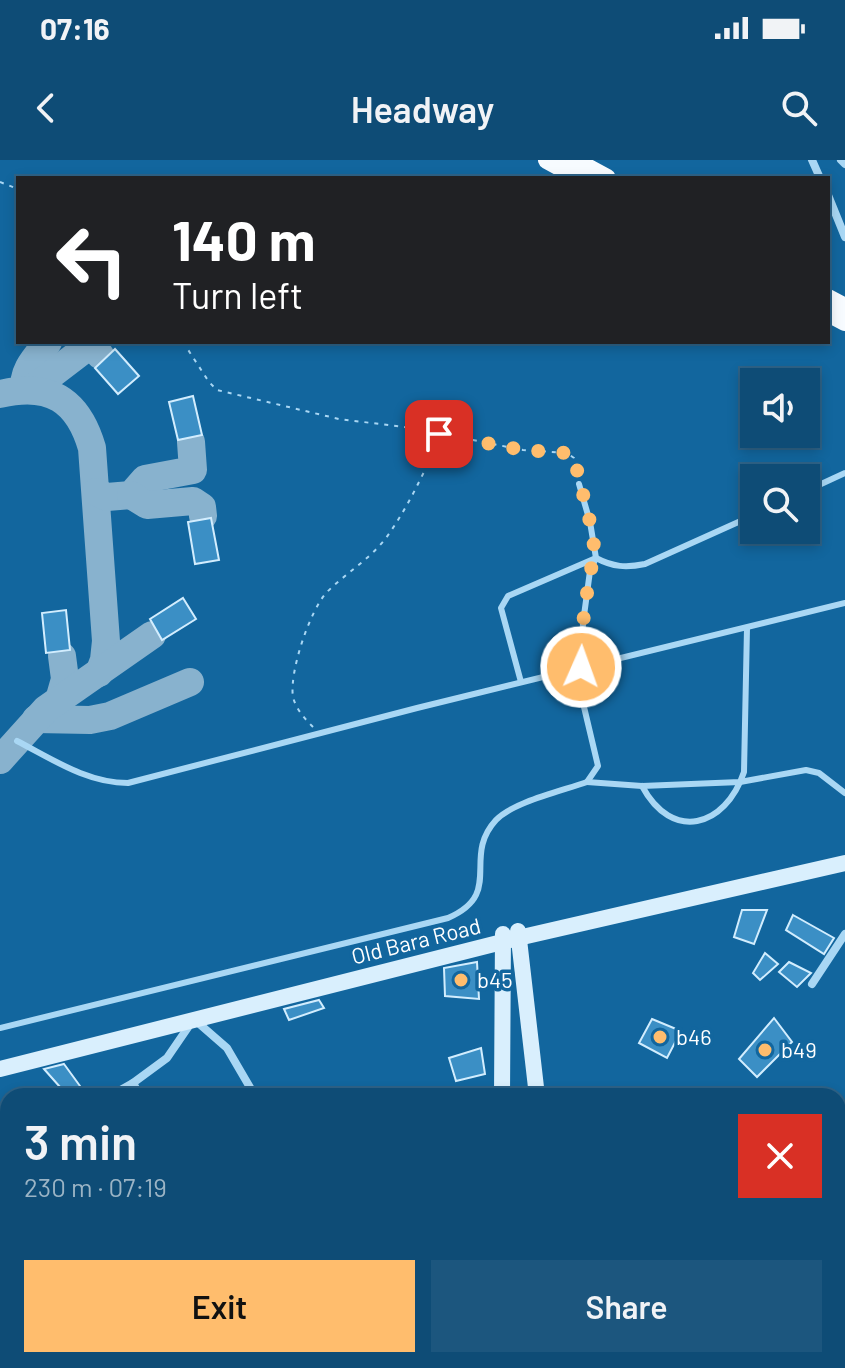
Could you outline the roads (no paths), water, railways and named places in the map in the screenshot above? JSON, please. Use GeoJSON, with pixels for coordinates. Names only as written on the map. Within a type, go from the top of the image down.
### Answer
{"type":"FeatureCollection","features":[{"type":"Feature","properties":{"kind":"main road"},"geometry":{"type":"LineString","coordinates":[[547,160],[576,176]]}},
{"type":"Feature","properties":{"kind":"main road"},"geometry":{"type":"LineString","coordinates":[[574,160],[603,176]]}},
{"type":"Feature","properties":{"kind":"main road"},"geometry":{"type":"LineString","coordinates":[[510,935],[845,857]]}},
{"type":"Feature","properties":{"kind":"main road","name":"Old Bara Road"},"geometry":{"type":"LineString","coordinates":[[0,1069],[194,1021],[280,993],[510,935],[845,863]]}},
{"type":"Feature","properties":{"kind":"main road"},"geometry":{"type":"LineString","coordinates":[[510,935],[530,1025],[536,1088]]}},
{"type":"Feature","properties":{"kind":"main road"},"geometry":{"type":"LineString","coordinates":[[502,1088],[501,1026],[510,935]]}},
{"type":"Feature","properties":{"kind":"main road"},"geometry":{"type":"LineString","coordinates":[[0,1059],[280,993]]}},
{"type":"Feature","properties":{"kind":"main road"},"geometry":{"type":"LineString","coordinates":[[501,1026],[530,1025]]}},
{"type":"Feature","properties":{"kind":"street"},"geometry":{"type":"LineString","coordinates":[[830,200],[845,237]]}},
{"type":"Feature","properties":{"kind":"street"},"geometry":{"type":"LineString","coordinates":[[812,984],[845,934]]}},
{"type":"Feature","properties":{"kind":"street"},"geometry":{"type":"LineString","coordinates":[[124,1088],[167,1058],[194,1021],[227,1048],[250,1088]]}},
{"type":"Feature","properties":{"kind":"street"},"geometry":{"type":"LineString","coordinates":[[133,1083],[136,1088]]}},
{"type":"Feature","properties":{"kind":"lane"},"geometry":{"type":"LineString","coordinates":[[820,485],[845,473]]}},
{"type":"Feature","properties":{"kind":"lane"},"geometry":{"type":"LineString","coordinates":[[579,484],[596,558],[590,571],[578,668],[598,766],[587,782]]}},
{"type":"Feature","properties":{"kind":"lane"},"geometry":{"type":"LineString","coordinates":[[521,682],[501,602],[528,586],[596,558],[620,566],[645,564],[740,521]]}},
{"type":"Feature","properties":{"kind":"lane"},"geometry":{"type":"LineString","coordinates":[[17,741],[81,774],[107,783],[128,783],[845,603]]}},
{"type":"Feature","properties":{"kind":"lane"},"geometry":{"type":"LineString","coordinates":[[642,786],[650,802],[681,824],[709,818],[722,807],[740,782],[744,772],[747,628]]}},
{"type":"Feature","properties":{"kind":"lane"},"geometry":{"type":"LineString","coordinates":[[582,637],[614,659]]}},
{"type":"Feature","properties":{"kind":"lane"},"geometry":{"type":"LineString","coordinates":[[0,1028],[448,918],[464,911],[475,901],[480,884],[480,848],[496,820],[507,811],[587,782],[642,786],[740,782],[806,770],[819,773],[845,793]]}},
{"type":"Feature","properties":{"kind":"place","name":"b45"},"geometry":{"type":"Point","coordinates":[461,980]}},
{"type":"Feature","properties":{"kind":"place","name":"b46"},"geometry":{"type":"Point","coordinates":[660,1037]}},
{"type":"Feature","properties":{"kind":"place","name":"b49"},"geometry":{"type":"Point","coordinates":[765,1050]}}]}
